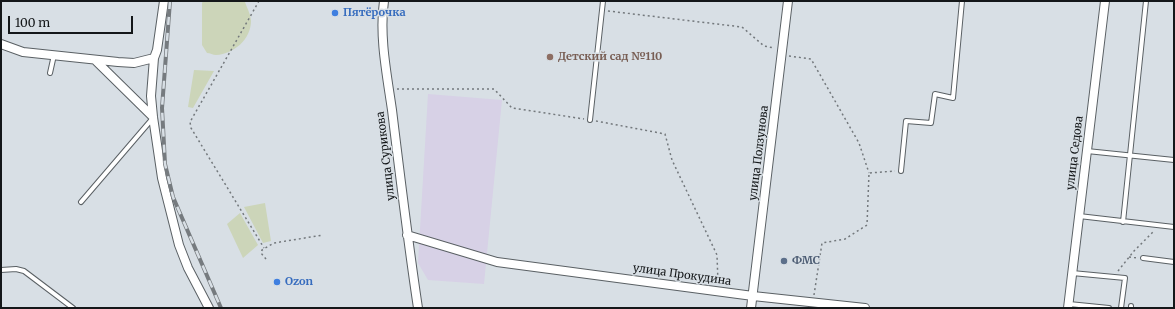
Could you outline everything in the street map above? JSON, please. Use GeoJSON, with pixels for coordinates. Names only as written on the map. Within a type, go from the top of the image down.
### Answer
{"type":"FeatureCollection","features":[{"type":"Feature","properties":{"kind":"street"},"geometry":{"type":"LineString","coordinates":[[164,1],[157,50],[154,58],[151,96],[153,117],[162,178],[179,245],[188,268],[209,308]]}},
{"type":"Feature","properties":{"kind":"street","name":"улица Сурикова"},"geometry":{"type":"LineString","coordinates":[[384,1],[384,45],[407,236],[418,308]]}},
{"type":"Feature","properties":{"kind":"street","name":"улица Ползунова"},"geometry":{"type":"LineString","coordinates":[[751,308],[788,1]]}},
{"type":"Feature","properties":{"kind":"street","name":"улица Седова"},"geometry":{"type":"LineString","coordinates":[[1068,306],[1105,1]]}},
{"type":"Feature","properties":{"kind":"street"},"geometry":{"type":"LineString","coordinates":[[1,44],[23,52],[95,60],[134,63],[154,58]]}},
{"type":"Feature","properties":{"kind":"street"},"geometry":{"type":"LineString","coordinates":[[95,60],[153,117]]}},
{"type":"Feature","properties":{"kind":"street","name":"улица Прокудина"},"geometry":{"type":"LineString","coordinates":[[407,236],[498,262],[753,296],[865,308]]}},
{"type":"Feature","properties":{"kind":"lane"},"geometry":{"type":"LineString","coordinates":[[590,120],[603,1]]}},
{"type":"Feature","properties":{"kind":"lane"},"geometry":{"type":"LineString","coordinates":[[901,171],[906,121],[931,123],[935,94],[953,98],[962,1]]}},
{"type":"Feature","properties":{"kind":"lane"},"geometry":{"type":"LineString","coordinates":[[1123,222],[1146,1]]}},
{"type":"Feature","properties":{"kind":"lane"},"geometry":{"type":"LineString","coordinates":[[50,73],[54,55]]}},
{"type":"Feature","properties":{"kind":"lane"},"geometry":{"type":"LineString","coordinates":[[81,202],[153,117]]}},
{"type":"Feature","properties":{"kind":"lane"},"geometry":{"type":"LineString","coordinates":[[1086,150],[1174,160]]}},
{"type":"Feature","properties":{"kind":"lane"},"geometry":{"type":"LineString","coordinates":[[1078,216],[1174,227]]}},
{"type":"Feature","properties":{"kind":"lane"},"geometry":{"type":"LineString","coordinates":[[1143,258],[1174,262]]}},
{"type":"Feature","properties":{"kind":"lane"},"geometry":{"type":"LineString","coordinates":[[1,270],[16,269],[24,271],[73,308]]}},
{"type":"Feature","properties":{"kind":"lane"},"geometry":{"type":"LineString","coordinates":[[1072,272],[1125,278],[1121,308]]}},
{"type":"Feature","properties":{"kind":"lane"},"geometry":{"type":"LineString","coordinates":[[1068,306],[1109,308]]}},
{"type":"Feature","properties":{"kind":"path"},"geometry":{"type":"LineString","coordinates":[[259,1],[191,119],[190,125],[264,248]]}},
{"type":"Feature","properties":{"kind":"path"},"geometry":{"type":"LineString","coordinates":[[602,10],[742,27],[764,46],[811,59],[858,143],[869,173],[867,225],[845,239],[822,243],[813,302]]}},
{"type":"Feature","properties":{"kind":"path"},"geometry":{"type":"LineString","coordinates":[[389,89],[494,89],[512,108],[590,120],[665,134],[672,160],[717,255],[718,291]]}},
{"type":"Feature","properties":{"kind":"path"},"geometry":{"type":"LineString","coordinates":[[869,173],[901,171]]}},
{"type":"Feature","properties":{"kind":"path"},"geometry":{"type":"LineString","coordinates":[[1113,277],[1129,257],[1160,226]]}},
{"type":"Feature","properties":{"kind":"path"},"geometry":{"type":"LineString","coordinates":[[266,260],[261,253],[264,248],[274,242],[323,235]]}},
{"type":"Feature","properties":{"kind":"path"},"geometry":{"type":"LineString","coordinates":[[1129,257],[1143,258]]}},
{"type":"Feature","properties":{"kind":"shaded area"},"geometry":{"type":"Polygon","coordinates":[[[428,94],[502,100],[484,284],[428,280],[418,263],[428,94]]]}},
{"type":"Feature","properties":{"kind":"green space"},"geometry":{"type":"Polygon","coordinates":[[[203,1],[245,2],[251,21],[250,28],[245,39],[235,49],[216,55],[207,53],[202,45],[203,1]]]}},
{"type":"Feature","properties":{"kind":"green space"},"geometry":{"type":"Polygon","coordinates":[[[194,70],[214,71],[193,108],[188,107],[194,70]]]}},
{"type":"Feature","properties":{"kind":"green space"},"geometry":{"type":"Polygon","coordinates":[[[265,203],[271,241],[263,243],[244,207],[265,203]]]}},
{"type":"Feature","properties":{"kind":"green space"},"geometry":{"type":"Polygon","coordinates":[[[240,213],[258,245],[243,258],[227,224],[240,213]]]}},
{"type":"Feature","properties":{"kind":"railway"},"geometry":{"type":"LineString","coordinates":[[170,1],[162,108],[165,164],[173,197],[221,308]]}},
{"type":"Feature","properties":{"kind":"place","name":"Пятёрочка"},"geometry":{"type":"Point","coordinates":[335,13]}},
{"type":"Feature","properties":{"kind":"place","name":"Детский сад №110"},"geometry":{"type":"Point","coordinates":[550,57]}},
{"type":"Feature","properties":{"kind":"place","name":"ФМС"},"geometry":{"type":"Point","coordinates":[784,261]}},
{"type":"Feature","properties":{"kind":"place","name":"Ozon"},"geometry":{"type":"Point","coordinates":[277,282]}}]}
